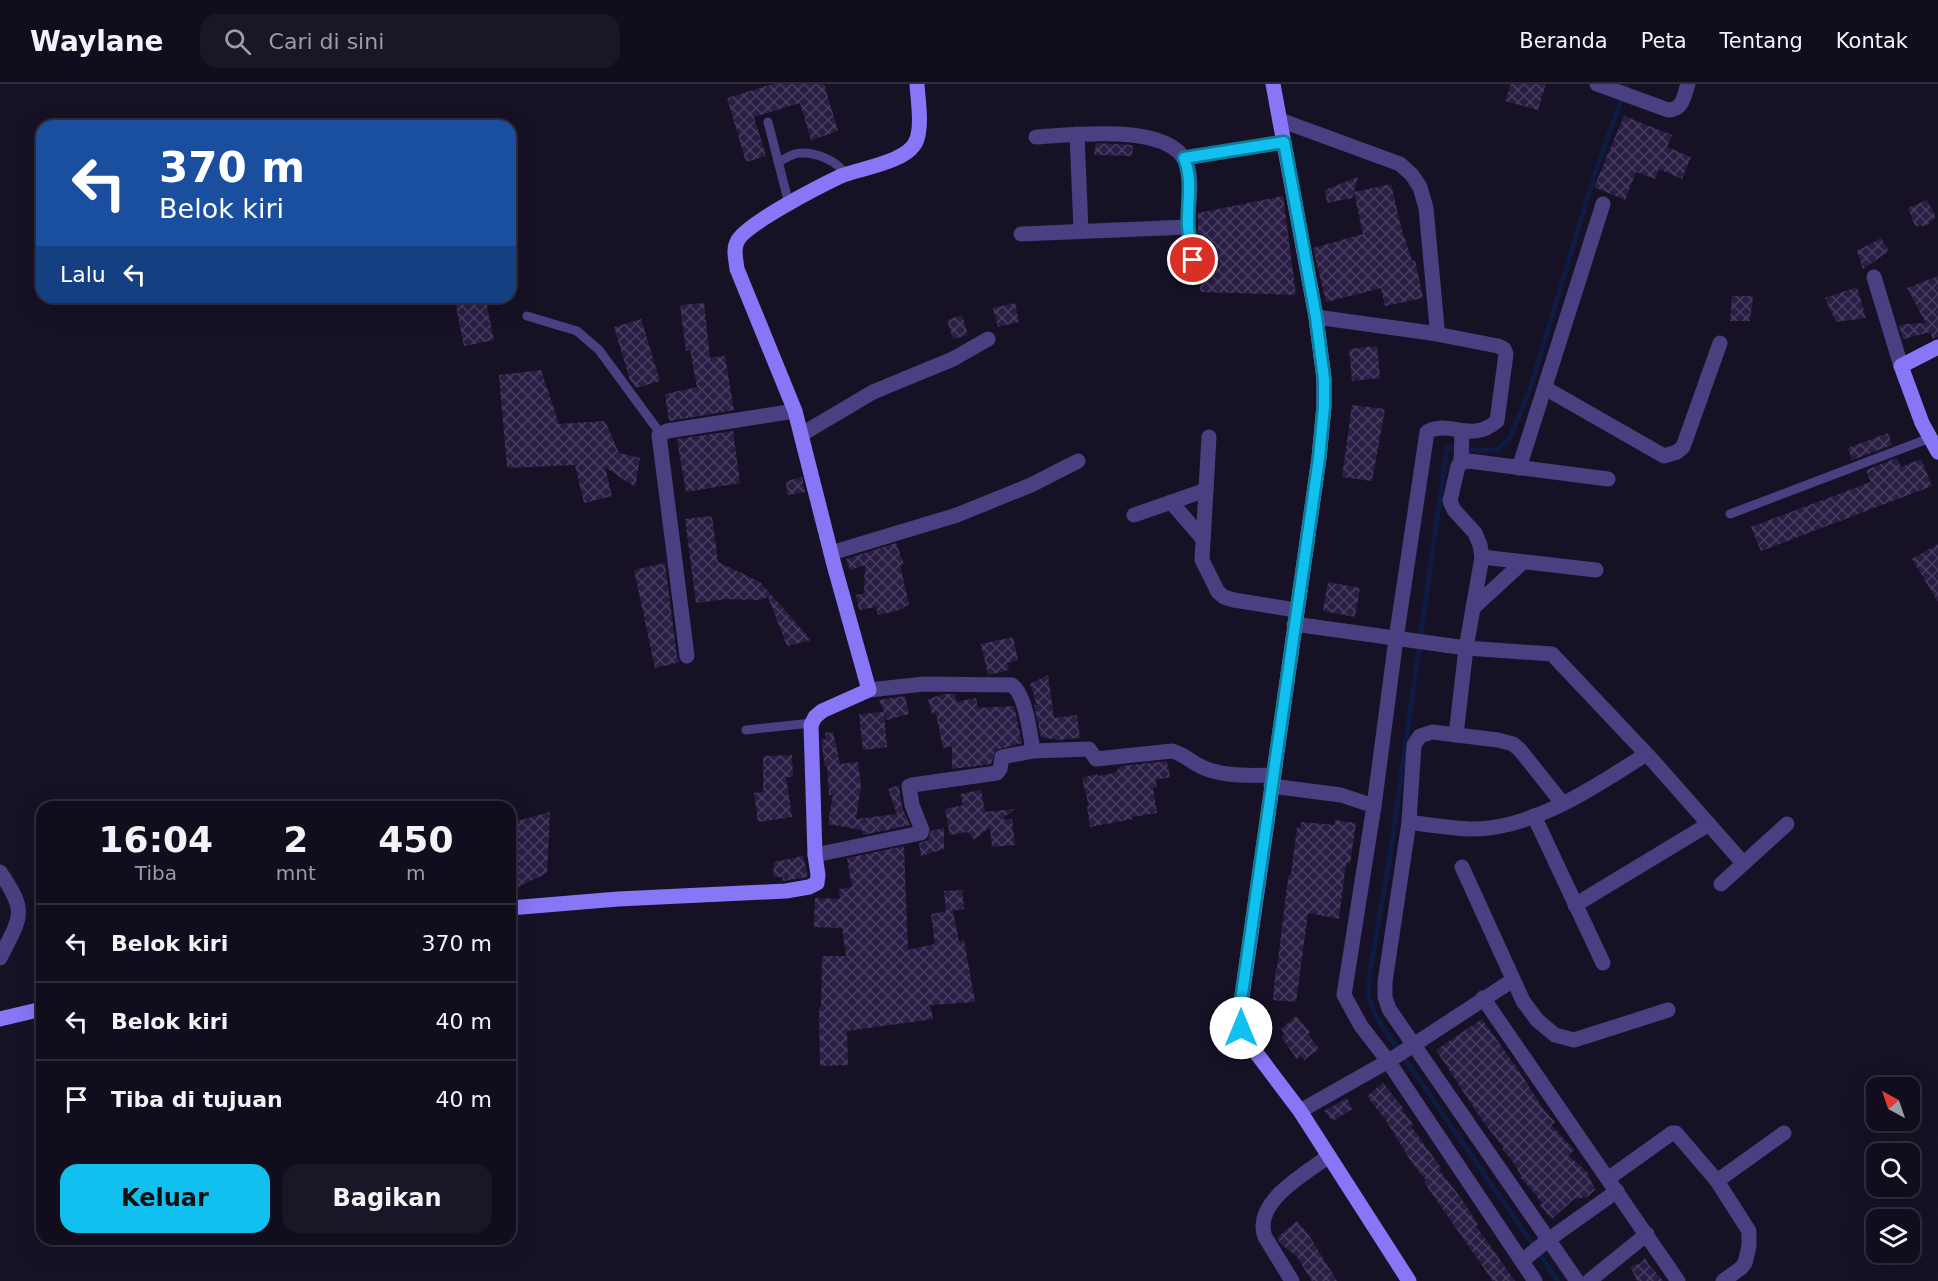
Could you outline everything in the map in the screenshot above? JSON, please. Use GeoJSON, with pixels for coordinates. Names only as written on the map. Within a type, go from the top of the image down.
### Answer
{"type":"FeatureCollection","features":[{"type":"Feature","properties":{"kind":"street"},"geometry":{"type":"LineString","coordinates":[[869,690],[795,411],[738,269],[735,250],[737,239],[750,227],[789,204],[846,175],[901,157],[910,150],[917,140],[919,127],[917,84]]}},
{"type":"Feature","properties":{"kind":"street"},"geometry":{"type":"LineString","coordinates":[[1273,84],[1316,317],[1324,379],[1324,406],[1319,458],[1239,1018],[1245,1038],[1300,1111],[1409,1281]]}},
{"type":"Feature","properties":{"kind":"street"},"geometry":{"type":"LineString","coordinates":[[1597,84],[1673,110],[1681,105],[1688,84]]}},
{"type":"Feature","properties":{"kind":"street"},"geometry":{"type":"LineString","coordinates":[[1280,120],[1400,164],[1416,181],[1426,208],[1437,327],[1431,333]]}},
{"type":"Feature","properties":{"kind":"street"},"geometry":{"type":"LineString","coordinates":[[1077,134],[1081,231]]}},
{"type":"Feature","properties":{"kind":"street"},"geometry":{"type":"LineString","coordinates":[[1036,137],[1127,134],[1163,141],[1184,158],[1188,168],[1188,227],[1193,260]]}},
{"type":"Feature","properties":{"kind":"street"},"geometry":{"type":"LineString","coordinates":[[1184,158],[1284,142]]}},
{"type":"Feature","properties":{"kind":"street"},"geometry":{"type":"LineString","coordinates":[[1519,468],[1603,204]]}},
{"type":"Feature","properties":{"kind":"street"},"geometry":{"type":"LineString","coordinates":[[1021,234],[1188,227]]}},
{"type":"Feature","properties":{"kind":"street"},"geometry":{"type":"LineString","coordinates":[[1874,277],[1901,366],[1922,423],[1938,452]]}},
{"type":"Feature","properties":{"kind":"street"},"geometry":{"type":"LineString","coordinates":[[1316,317],[1431,333],[1498,346],[1504,349],[1506,354],[1497,421],[1489,428],[1478,432],[1462,434],[1433,429],[1427,432],[1402,640],[1344,995],[1361,1026],[1390,1060],[1535,1250],[1577,1281]]}},
{"type":"Feature","properties":{"kind":"street"},"geometry":{"type":"LineString","coordinates":[[802,434],[873,392],[953,359],[988,339]]}},
{"type":"Feature","properties":{"kind":"street"},"geometry":{"type":"LineString","coordinates":[[1545,388],[1664,456],[1669,455],[1683,447],[1720,343]]}},
{"type":"Feature","properties":{"kind":"street"},"geometry":{"type":"LineString","coordinates":[[1901,366],[1938,347]]}},
{"type":"Feature","properties":{"kind":"street"},"geometry":{"type":"LineString","coordinates":[[687,656],[660,433],[795,411]]}},
{"type":"Feature","properties":{"kind":"street"},"geometry":{"type":"LineString","coordinates":[[1456,735],[1466,648],[1482,557],[1475,533],[1454,510],[1450,501],[1461,459],[1462,434]]}},
{"type":"Feature","properties":{"kind":"street"},"geometry":{"type":"LineString","coordinates":[[1209,438],[1202,560],[1218,592],[1224,597],[1295,617],[1402,640],[1466,648],[1552,654],[1646,754],[1743,863]]}},
{"type":"Feature","properties":{"kind":"street"},"geometry":{"type":"LineString","coordinates":[[1461,459],[1608,479]]}},
{"type":"Feature","properties":{"kind":"street"},"geometry":{"type":"LineString","coordinates":[[831,553],[957,515],[1031,485],[1078,461]]}},
{"type":"Feature","properties":{"kind":"street"},"geometry":{"type":"LineString","coordinates":[[1134,515],[1206,490]]}},
{"type":"Feature","properties":{"kind":"street"},"geometry":{"type":"LineString","coordinates":[[1171,502],[1203,539]]}},
{"type":"Feature","properties":{"kind":"street"},"geometry":{"type":"LineString","coordinates":[[1482,557],[1596,570]]}},
{"type":"Feature","properties":{"kind":"street"},"geometry":{"type":"LineString","coordinates":[[1473,608],[1523,562]]}},
{"type":"Feature","properties":{"kind":"street"},"geometry":{"type":"LineString","coordinates":[[516,908],[618,899],[786,891],[810,887],[817,883],[812,723],[822,711],[869,690],[924,684],[1012,685],[1018,690],[1022,701],[1033,751]]}},
{"type":"Feature","properties":{"kind":"street"},"geometry":{"type":"LineString","coordinates":[[1535,1281],[1535,1250],[1411,1047],[1389,1009],[1385,992],[1409,822],[1414,745],[1420,736],[1432,732],[1513,744],[1563,804]]}},
{"type":"Feature","properties":{"kind":"street"},"geometry":{"type":"LineString","coordinates":[[815,855],[921,832],[909,786],[997,773],[1002,757],[1033,751],[1089,749],[1096,759],[1172,751],[1204,768],[1341,795],[1374,806]]}},
{"type":"Feature","properties":{"kind":"street"},"geometry":{"type":"LineString","coordinates":[[1409,822],[1471,829],[1504,825],[1563,804],[1646,754]]}},
{"type":"Feature","properties":{"kind":"street"},"geometry":{"type":"LineString","coordinates":[[1534,816],[1602,963]]}},
{"type":"Feature","properties":{"kind":"street"},"geometry":{"type":"LineString","coordinates":[[1575,905],[1709,824]]}},
{"type":"Feature","properties":{"kind":"street"},"geometry":{"type":"LineString","coordinates":[[1721,884],[1787,824]]}},
{"type":"Feature","properties":{"kind":"street"},"geometry":{"type":"LineString","coordinates":[[1462,867],[1523,1001],[1537,1020],[1555,1035],[1574,1040],[1668,1010]]}},
{"type":"Feature","properties":{"kind":"street"},"geometry":{"type":"LineString","coordinates":[[0,872],[15,893],[19,904],[18,919],[0,958]]}},
{"type":"Feature","properties":{"kind":"street"},"geometry":{"type":"LineString","coordinates":[[1300,1111],[1390,1060],[1513,980]]}},
{"type":"Feature","properties":{"kind":"street"},"geometry":{"type":"LineString","coordinates":[[1484,998],[1678,1281]]}},
{"type":"Feature","properties":{"kind":"street"},"geometry":{"type":"LineString","coordinates":[[0,1019],[36,1010]]}},
{"type":"Feature","properties":{"kind":"street"},"geometry":{"type":"LineString","coordinates":[[1535,1250],[1672,1133],[1676,1133],[1717,1181],[1749,1231],[1750,1239],[1745,1263],[1723,1281]]}},
{"type":"Feature","properties":{"kind":"street"},"geometry":{"type":"LineString","coordinates":[[1717,1181],[1784,1133]]}},
{"type":"Feature","properties":{"kind":"street"},"geometry":{"type":"LineString","coordinates":[[1292,1281],[1265,1237],[1264,1215],[1270,1203],[1283,1191],[1329,1156]]}},
{"type":"Feature","properties":{"kind":"street"},"geometry":{"type":"LineString","coordinates":[[1589,1281],[1647,1234]]}},
{"type":"Feature","properties":{"kind":"lane"},"geometry":{"type":"LineString","coordinates":[[768,122],[789,204]]}},
{"type":"Feature","properties":{"kind":"lane"},"geometry":{"type":"LineString","coordinates":[[778,162],[795,154],[807,153],[838,164],[846,175]]}},
{"type":"Feature","properties":{"kind":"lane"},"geometry":{"type":"LineString","coordinates":[[527,316],[577,331],[599,350],[660,433]]}},
{"type":"Feature","properties":{"kind":"lane"},"geometry":{"type":"LineString","coordinates":[[1730,514],[1930,438]]}},
{"type":"Feature","properties":{"kind":"lane"},"geometry":{"type":"LineString","coordinates":[[746,730],[812,723]]}},
{"type":"Feature","properties":{"kind":"building"},"geometry":{"type":"Polygon","coordinates":[[[773,84],[824,84],[838,131],[811,140],[800,103],[754,117],[766,156],[746,162],[727,98],[773,84]]]}},
{"type":"Feature","properties":{"kind":"building"},"geometry":{"type":"Polygon","coordinates":[[[1511,84],[1546,84],[1538,110],[1505,101],[1511,84]]]}},
{"type":"Feature","properties":{"kind":"building"},"geometry":{"type":"Polygon","coordinates":[[[1624,116],[1672,135],[1667,147],[1691,157],[1682,179],[1659,169],[1655,179],[1636,172],[1625,200],[1594,187],[1624,116]]]}},
{"type":"Feature","properties":{"kind":"building"},"geometry":{"type":"Polygon","coordinates":[[[1096,143],[1133,145],[1132,156],[1094,155],[1096,143]]]}},
{"type":"Feature","properties":{"kind":"building"},"geometry":{"type":"Polygon","coordinates":[[[1358,177],[1352,198],[1327,203],[1325,190],[1358,177]]]}},
{"type":"Feature","properties":{"kind":"building"},"geometry":{"type":"Polygon","coordinates":[[[1391,184],[1412,261],[1415,260],[1423,298],[1385,306],[1381,288],[1326,302],[1313,248],[1363,234],[1354,192],[1391,184]]]}},
{"type":"Feature","properties":{"kind":"building"},"geometry":{"type":"Polygon","coordinates":[[[1283,196],[1296,295],[1200,292],[1199,267],[1203,259],[1198,233],[1198,213],[1283,196]]]}},
{"type":"Feature","properties":{"kind":"building"},"geometry":{"type":"Polygon","coordinates":[[[1927,200],[1936,217],[1926,226],[1915,226],[1908,208],[1927,200]]]}},
{"type":"Feature","properties":{"kind":"building"},"geometry":{"type":"Polygon","coordinates":[[[1881,238],[1889,251],[1863,269],[1857,251],[1881,238]]]}},
{"type":"Feature","properties":{"kind":"building"},"geometry":{"type":"Polygon","coordinates":[[[1938,276],[1938,337],[1933,339],[1930,332],[1903,339],[1899,326],[1926,323],[1907,288],[1938,276]]]}},
{"type":"Feature","properties":{"kind":"building"},"geometry":{"type":"Polygon","coordinates":[[[1857,287],[1866,318],[1836,322],[1825,298],[1857,287]]]}},
{"type":"Feature","properties":{"kind":"building"},"geometry":{"type":"Polygon","coordinates":[[[1732,296],[1753,296],[1750,321],[1730,321],[1732,296]]]}},
{"type":"Feature","properties":{"kind":"building"},"geometry":{"type":"Polygon","coordinates":[[[455,303],[486,303],[494,340],[464,346],[455,303]]]}},
{"type":"Feature","properties":{"kind":"building"},"geometry":{"type":"Polygon","coordinates":[[[704,303],[710,358],[725,356],[734,410],[669,421],[665,394],[697,387],[690,350],[686,351],[680,305],[704,303]]]}},
{"type":"Feature","properties":{"kind":"building"},"geometry":{"type":"Polygon","coordinates":[[[1015,303],[1019,322],[998,327],[993,308],[1015,303]]]}},
{"type":"Feature","properties":{"kind":"building"},"geometry":{"type":"Polygon","coordinates":[[[962,315],[968,335],[953,339],[947,320],[962,315]]]}},
{"type":"Feature","properties":{"kind":"building"},"geometry":{"type":"Polygon","coordinates":[[[641,319],[660,381],[636,388],[630,380],[614,327],[641,319]]]}},
{"type":"Feature","properties":{"kind":"building"},"geometry":{"type":"Polygon","coordinates":[[[1377,346],[1380,378],[1352,381],[1349,349],[1377,346]]]}},
{"type":"Feature","properties":{"kind":"building"},"geometry":{"type":"Polygon","coordinates":[[[541,370],[559,424],[605,421],[619,453],[640,458],[635,487],[605,467],[612,496],[584,503],[575,465],[507,468],[499,375],[541,370]]]}},
{"type":"Feature","properties":{"kind":"building"},"geometry":{"type":"Polygon","coordinates":[[[1352,405],[1385,409],[1372,481],[1342,477],[1352,405]]]}},
{"type":"Feature","properties":{"kind":"building"},"geometry":{"type":"Polygon","coordinates":[[[733,431],[740,483],[686,492],[677,439],[733,431]]]}},
{"type":"Feature","properties":{"kind":"building"},"geometry":{"type":"Polygon","coordinates":[[[1888,433],[1892,445],[1852,460],[1848,448],[1888,433]]]}},
{"type":"Feature","properties":{"kind":"building"},"geometry":{"type":"Polygon","coordinates":[[[1897,458],[1901,467],[1921,459],[1932,486],[1761,551],[1751,527],[1871,482],[1866,470],[1897,458]]]}},
{"type":"Feature","properties":{"kind":"building"},"geometry":{"type":"Polygon","coordinates":[[[802,477],[805,492],[787,495],[786,481],[802,477]]]}},
{"type":"Feature","properties":{"kind":"building"},"geometry":{"type":"Polygon","coordinates":[[[712,516],[718,562],[760,582],[811,640],[787,646],[768,597],[759,600],[726,599],[696,603],[685,519],[712,516]]]}},
{"type":"Feature","properties":{"kind":"building"},"geometry":{"type":"Polygon","coordinates":[[[896,543],[904,564],[900,565],[909,604],[900,610],[878,615],[876,607],[859,610],[856,595],[864,593],[865,565],[850,570],[846,559],[896,543]]]}},
{"type":"Feature","properties":{"kind":"building"},"geometry":{"type":"Polygon","coordinates":[[[1938,544],[1938,602],[1912,559],[1938,544]]]}},
{"type":"Feature","properties":{"kind":"building"},"geometry":{"type":"Polygon","coordinates":[[[665,563],[677,657],[680,662],[655,668],[634,570],[665,563]]]}},
{"type":"Feature","properties":{"kind":"building"},"geometry":{"type":"Polygon","coordinates":[[[1328,582],[1360,588],[1355,617],[1323,611],[1328,582]]]}},
{"type":"Feature","properties":{"kind":"building"},"geometry":{"type":"Polygon","coordinates":[[[1013,637],[1018,660],[1007,663],[1009,670],[988,675],[981,644],[1013,637]]]}},
{"type":"Feature","properties":{"kind":"building"},"geometry":{"type":"Polygon","coordinates":[[[1048,675],[1054,718],[1077,715],[1080,738],[1057,740],[1041,737],[1034,705],[1037,705],[1030,684],[1048,675]]]}},
{"type":"Feature","properties":{"kind":"building"},"geometry":{"type":"Polygon","coordinates":[[[945,694],[955,694],[956,702],[976,698],[978,708],[1014,706],[1022,743],[996,750],[991,764],[952,769],[952,746],[943,748],[936,713],[932,714],[928,699],[945,694]]]}},
{"type":"Feature","properties":{"kind":"building"},"geometry":{"type":"Polygon","coordinates":[[[905,696],[909,714],[887,720],[879,700],[905,696]]]}},
{"type":"Feature","properties":{"kind":"building"},"geometry":{"type":"Polygon","coordinates":[[[884,712],[887,747],[863,750],[859,714],[884,712]]]}},
{"type":"Feature","properties":{"kind":"building"},"geometry":{"type":"Polygon","coordinates":[[[833,732],[840,764],[858,762],[861,786],[856,819],[897,814],[888,789],[899,785],[902,807],[910,825],[863,835],[862,830],[828,824],[833,795],[829,795],[827,765],[825,766],[821,740],[826,739],[825,733],[833,732]]]}},
{"type":"Feature","properties":{"kind":"building"},"geometry":{"type":"Polygon","coordinates":[[[792,755],[793,777],[786,777],[792,817],[758,822],[754,793],[763,792],[763,756],[792,755]]]}},
{"type":"Feature","properties":{"kind":"building"},"geometry":{"type":"Polygon","coordinates":[[[1167,761],[1170,777],[1155,780],[1157,787],[1153,788],[1157,813],[1090,827],[1087,806],[1089,806],[1082,778],[1114,773],[1121,766],[1167,761]]]}},
{"type":"Feature","properties":{"kind":"building"},"geometry":{"type":"Polygon","coordinates":[[[981,790],[985,812],[1015,809],[1004,817],[1004,820],[1012,819],[1015,845],[992,847],[990,827],[974,840],[968,832],[950,835],[945,809],[963,805],[960,794],[981,790]]]}},
{"type":"Feature","properties":{"kind":"building"},"geometry":{"type":"Polygon","coordinates":[[[550,812],[547,873],[516,888],[516,821],[550,812]]]}},
{"type":"Feature","properties":{"kind":"building"},"geometry":{"type":"Polygon","coordinates":[[[1335,820],[1356,823],[1350,863],[1346,863],[1339,919],[1308,913],[1296,1002],[1273,1000],[1297,827],[1300,828],[1301,822],[1335,825],[1335,820]]]}},
{"type":"Feature","properties":{"kind":"building"},"geometry":{"type":"Polygon","coordinates":[[[944,828],[944,849],[921,856],[919,843],[928,840],[931,831],[944,828]]]}},
{"type":"Feature","properties":{"kind":"building"},"geometry":{"type":"Polygon","coordinates":[[[904,846],[908,950],[935,944],[931,914],[946,911],[944,891],[962,890],[964,909],[953,911],[959,941],[964,940],[975,1002],[930,1005],[933,1019],[847,1031],[848,1065],[820,1066],[819,1007],[821,1007],[822,956],[846,956],[842,928],[814,927],[815,898],[840,899],[839,889],[852,887],[847,858],[904,846]]]}},
{"type":"Feature","properties":{"kind":"building"},"geometry":{"type":"Polygon","coordinates":[[[803,856],[808,877],[783,881],[782,877],[773,877],[774,862],[803,856]]]}},
{"type":"Feature","properties":{"kind":"building"},"geometry":{"type":"Polygon","coordinates":[[[1296,1016],[1310,1032],[1308,1034],[1319,1049],[1304,1060],[1301,1056],[1297,1059],[1281,1037],[1285,1034],[1281,1029],[1296,1016]]]}},
{"type":"Feature","properties":{"kind":"building"},"geometry":{"type":"Polygon","coordinates":[[[1482,1019],[1543,1109],[1555,1122],[1551,1125],[1574,1150],[1568,1155],[1587,1172],[1595,1190],[1587,1197],[1574,1199],[1552,1219],[1540,1205],[1542,1204],[1533,1191],[1520,1177],[1522,1177],[1514,1163],[1502,1149],[1504,1148],[1482,1120],[1436,1050],[1482,1019]]]}},
{"type":"Feature","properties":{"kind":"building"},"geometry":{"type":"Polygon","coordinates":[[[1383,1083],[1404,1109],[1402,1110],[1413,1124],[1411,1126],[1441,1168],[1439,1170],[1461,1198],[1478,1225],[1476,1226],[1515,1281],[1493,1281],[1424,1182],[1426,1180],[1367,1096],[1383,1083]]]}},
{"type":"Feature","properties":{"kind":"building"},"geometry":{"type":"Polygon","coordinates":[[[1347,1098],[1352,1109],[1333,1121],[1324,1111],[1347,1098]]]}},
{"type":"Feature","properties":{"kind":"building"},"geometry":{"type":"Polygon","coordinates":[[[1297,1221],[1308,1234],[1337,1281],[1312,1281],[1297,1257],[1280,1243],[1277,1238],[1297,1221]]]}},
{"type":"Feature","properties":{"kind":"building"},"geometry":{"type":"Polygon","coordinates":[[[1645,1258],[1663,1281],[1637,1281],[1630,1266],[1640,1264],[1645,1258]]]}},
{"type":"Feature","properties":{"kind":"waterway"},"geometry":{"type":"LineString","coordinates":[[1558,1281],[1376,1017],[1368,994],[1391,849],[1447,447],[1497,450],[1510,438],[1531,386],[1595,173],[1627,84]]}},
{"type":"Feature","properties":{"kind":"route"},"geometry":{"type":"LineString","coordinates":[[1193,260],[1188,227],[1189,178],[1184,158],[1284,142],[1316,317],[1324,379],[1324,406],[1319,458],[1240,1008],[1241,1028]]}}]}
